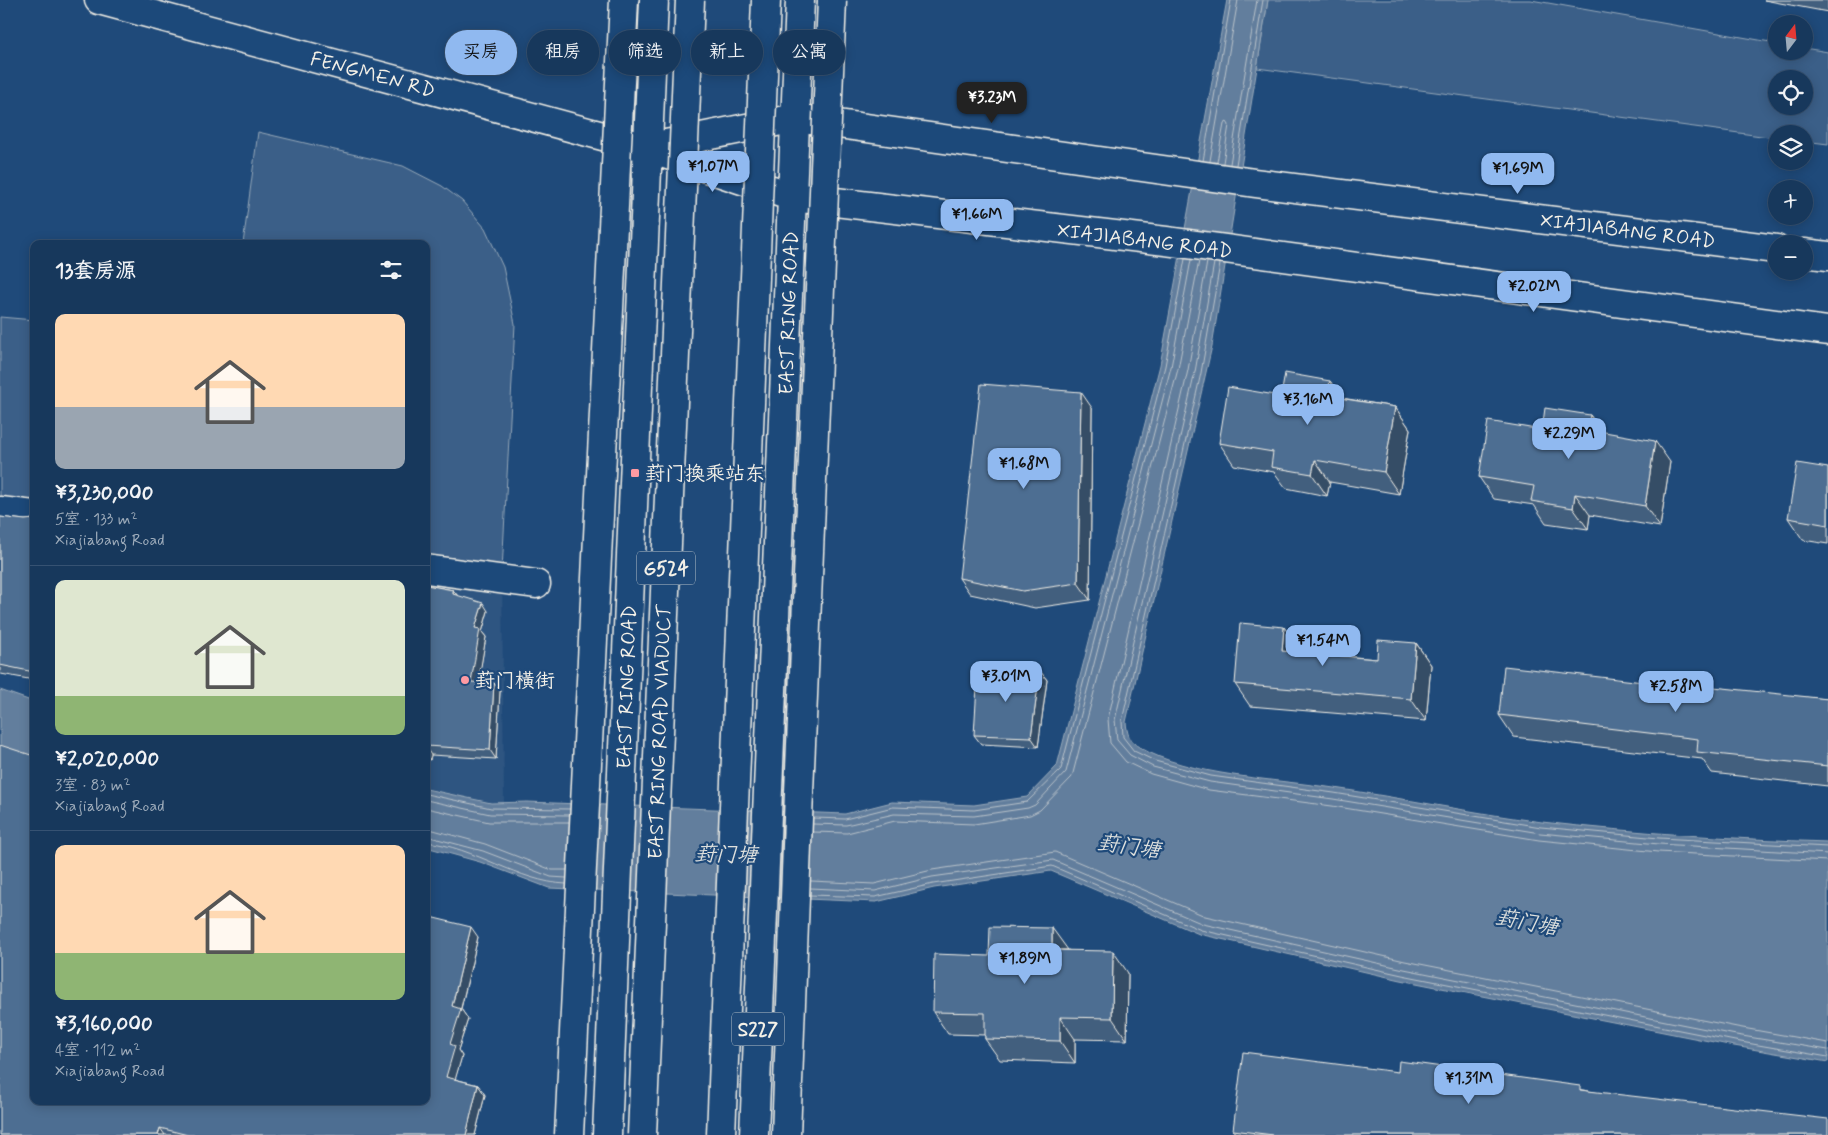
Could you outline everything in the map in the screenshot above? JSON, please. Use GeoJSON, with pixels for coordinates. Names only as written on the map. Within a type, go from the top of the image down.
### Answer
{"type":"FeatureCollection","features":[{"type":"Feature","properties":{"kind":"main road","name":"FENGMEN RD"},"geometry":{"type":"LineString","coordinates":[[99,0],[647,148]]}},
{"type":"Feature","properties":{"kind":"main road"},"geometry":{"type":"LineString","coordinates":[[569,1135],[624,0]]}},
{"type":"Feature","properties":{"kind":"main road","name":"EAST RING ROAD"},"geometry":{"type":"LineString","coordinates":[[607,1135],[617,930],[654,0]]}},
{"type":"Feature","properties":{"kind":"main road","name":"EAST RING ROAD VIADUCT"},"geometry":{"type":"LineString","coordinates":[[642,1135],[690,0]]}},
{"type":"Feature","properties":{"kind":"main road"},"geometry":{"type":"LineString","coordinates":[[721,1135],[766,0]]}},
{"type":"Feature","properties":{"kind":"main road","name":"EAST RING ROAD"},"geometry":{"type":"LineString","coordinates":[[754,1135],[800,0]]}},
{"type":"Feature","properties":{"kind":"main road"},"geometry":{"type":"LineString","coordinates":[[786,1135],[832,0]]}},
{"type":"Feature","properties":{"kind":"main road","name":"XIAJIABANG ROAD"},"geometry":{"type":"LineString","coordinates":[[647,148],[796,118],[1255,183],[1768,248]]}},
{"type":"Feature","properties":{"kind":"main road","name":"XIAJIABANG ROAD"},"geometry":{"type":"LineString","coordinates":[[647,148],[793,198],[1166,241],[1828,331]]}},
{"type":"Feature","properties":{"kind":"main road"},"geometry":{"type":"LineString","coordinates":[[1813,254],[1828,256]]}},
{"type":"Feature","properties":{"kind":"main road"},"geometry":{"type":"LineString","coordinates":[[0,511],[30,515]]}},
{"type":"Feature","properties":{"kind":"main road"},"geometry":{"type":"LineString","coordinates":[[430,570],[536,584]]}},
{"type":"Feature","properties":{"kind":"shaded area"},"geometry":{"type":"Polygon","coordinates":[[[1268,0],[1531,0],[1768,42],[1768,60],[1813,60],[1813,50],[1828,52],[1828,144],[1813,142],[1813,125],[1768,125],[1768,137],[1257,68],[1268,0]]]}},
{"type":"Feature","properties":{"kind":"shaded area"},"geometry":{"type":"Polygon","coordinates":[[[258,132],[403,166],[442,186],[462,201],[485,228],[503,267],[515,324],[502,571],[430,562],[430,240],[244,240],[258,132]]]}},
{"type":"Feature","properties":{"kind":"shaded area"},"geometry":{"type":"Polygon","coordinates":[[[0,317],[30,320],[30,506],[0,502],[0,317]]]}},
{"type":"Feature","properties":{"kind":"shaded area","name":"葑门横街"},"geometry":{"type":"Polygon","coordinates":[[[430,562],[502,571],[504,803],[491,803],[430,790],[430,562]]]}},
{"type":"Feature","properties":{"kind":"water","name":"葑门塘"},"geometry":{"type":"Polygon","coordinates":[[[1227,0],[1268,0],[1212,346],[1126,722],[1131,739],[1139,747],[1159,757],[1207,770],[1360,792],[1542,822],[1649,832],[1828,842],[1828,1062],[1734,1046],[1401,980],[1199,934],[1051,871],[934,888],[876,902],[549,888],[480,862],[430,848],[430,790],[491,803],[527,802],[845,814],[892,802],[974,805],[1027,797],[1057,766],[1160,365],[1227,0]]]}},
{"type":"Feature","properties":{"kind":"water"},"geometry":{"type":"Polygon","coordinates":[[[0,690],[30,701],[30,755],[0,747],[0,690]]]}},
{"type":"Feature","properties":{"kind":"building"},"geometry":{"type":"Polygon","coordinates":[[[1285,373],[1330,381],[1327,396],[1395,407],[1384,472],[1315,460],[1312,474],[1271,467],[1273,452],[1219,443],[1228,387],[1281,396],[1285,373]]]}},
{"type":"Feature","properties":{"kind":"building"},"geometry":{"type":"Polygon","coordinates":[[[981,384],[1081,392],[1078,583],[1023,591],[959,578],[981,384]]]}},
{"type":"Feature","properties":{"kind":"building"},"geometry":{"type":"Polygon","coordinates":[[[1545,408],[1590,415],[1588,429],[1655,441],[1645,506],[1575,494],[1573,508],[1531,501],[1534,486],[1479,477],[1488,421],[1542,430],[1545,408]]]}},
{"type":"Feature","properties":{"kind":"building"},"geometry":{"type":"Polygon","coordinates":[[[1797,463],[1828,468],[1828,525],[1788,518],[1797,463]]]}},
{"type":"Feature","properties":{"kind":"building"},"geometry":{"type":"Polygon","coordinates":[[[0,517],[30,519],[30,671],[0,665],[0,517]]]}},
{"type":"Feature","properties":{"kind":"building"},"geometry":{"type":"Polygon","coordinates":[[[430,586],[453,590],[453,594],[483,603],[475,628],[480,629],[471,682],[494,683],[490,750],[430,746],[430,586]]]}},
{"type":"Feature","properties":{"kind":"building"},"geometry":{"type":"Polygon","coordinates":[[[1240,623],[1284,627],[1282,651],[1377,659],[1378,640],[1416,643],[1411,699],[1235,684],[1240,623]]]}},
{"type":"Feature","properties":{"kind":"building"},"geometry":{"type":"Polygon","coordinates":[[[1504,666],[1704,689],[1704,686],[1828,699],[1828,766],[1697,752],[1698,739],[1499,715],[1504,666]]]}},
{"type":"Feature","properties":{"kind":"building"},"geometry":{"type":"Polygon","coordinates":[[[978,669],[1040,671],[1031,737],[974,735],[978,669]]]}},
{"type":"Feature","properties":{"kind":"building"},"geometry":{"type":"Polygon","coordinates":[[[0,745],[30,755],[30,1105],[430,1105],[430,917],[471,927],[452,1006],[461,1009],[450,1044],[455,1046],[446,1077],[478,1085],[466,1135],[188,1135],[160,1128],[158,1135],[0,1135],[0,745]]]}},
{"type":"Feature","properties":{"kind":"building"},"geometry":{"type":"Polygon","coordinates":[[[990,927],[1052,928],[1052,950],[1113,951],[1112,1018],[1060,1017],[1060,1041],[985,1039],[985,1013],[933,1012],[934,954],[989,956],[990,927]]]}},
{"type":"Feature","properties":{"kind":"building"},"geometry":{"type":"Polygon","coordinates":[[[1243,1052],[1398,1072],[1399,1061],[1580,1086],[1580,1090],[1828,1119],[1828,1135],[1273,1135],[1233,1130],[1243,1052]]]}},
{"type":"Feature","properties":{"kind":"place","name":"葑门换乘站东"},"geometry":{"type":"Point","coordinates":[635,473]}},
{"type":"Feature","properties":{"kind":"place","name":"葑门横街"},"geometry":{"type":"Point","coordinates":[465,680]}}]}
